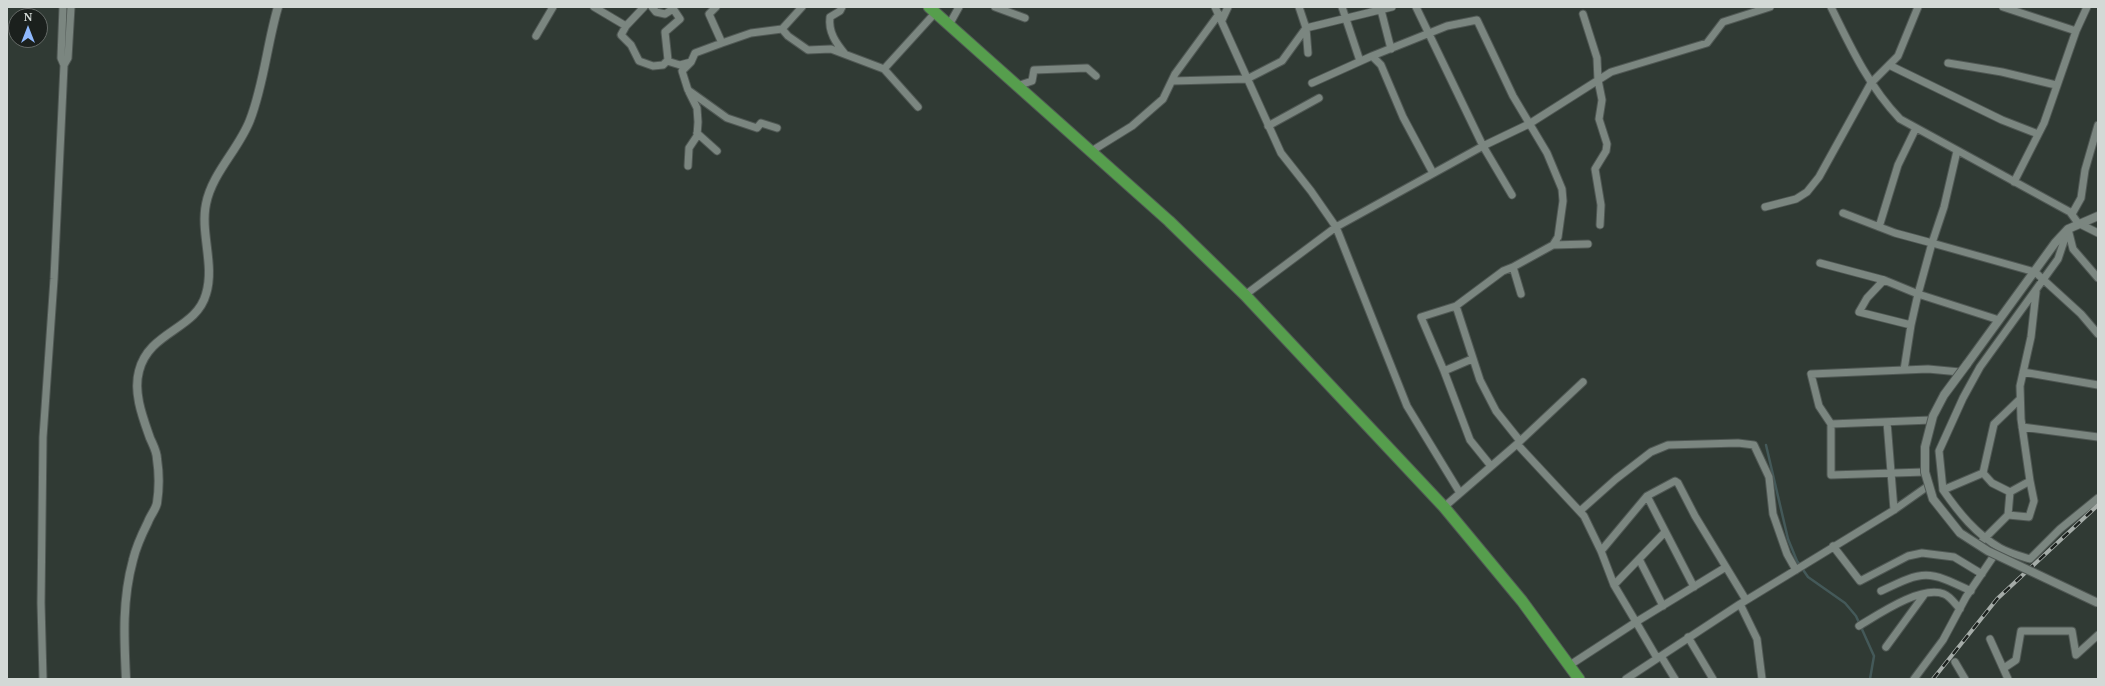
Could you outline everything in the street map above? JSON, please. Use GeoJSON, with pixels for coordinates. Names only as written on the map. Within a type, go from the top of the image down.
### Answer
{"type":"FeatureCollection","features":[{"type":"Feature","properties":{"kind":"highway"},"geometry":{"type":"LineString","coordinates":[[932,10],[1169,221],[1245,295],[1444,507],[1522,601],[1579,679]]}},
{"type":"Feature","properties":{"kind":"street"},"geometry":{"type":"LineString","coordinates":[[43,679],[41,604],[44,437],[54,279],[64,65],[61,58],[63,7]]}},
{"type":"Feature","properties":{"kind":"street"},"geometry":{"type":"LineString","coordinates":[[64,65],[68,58],[71,7]]}},
{"type":"Feature","properties":{"kind":"street"},"geometry":{"type":"LineString","coordinates":[[126,679],[123,618],[133,559],[157,504],[158,458],[138,399],[137,381],[139,372],[143,359],[150,347],[162,336],[191,318],[201,308],[209,280],[206,205],[210,191],[249,122],[256,100],[271,31],[278,7]]}},
{"type":"Feature","properties":{"kind":"street"},"geometry":{"type":"LineString","coordinates":[[536,36],[553,7]]}},
{"type":"Feature","properties":{"kind":"street"},"geometry":{"type":"LineString","coordinates":[[594,7],[626,26]]}},
{"type":"Feature","properties":{"kind":"street"},"geometry":{"type":"LineString","coordinates":[[644,7],[626,26],[621,35],[631,45],[639,61],[653,66],[663,65],[668,60],[665,32],[680,18],[673,8],[665,14],[656,12],[652,7]]}},
{"type":"Feature","properties":{"kind":"street"},"geometry":{"type":"LineString","coordinates":[[716,7],[710,14],[722,44]]}},
{"type":"Feature","properties":{"kind":"street"},"geometry":{"type":"LineString","coordinates":[[688,166],[689,148],[697,136],[697,108],[688,90],[682,71],[691,62],[695,53],[751,33],[782,29],[802,7]]}},
{"type":"Feature","properties":{"kind":"street"},"geometry":{"type":"LineString","coordinates":[[842,7],[840,11],[830,17],[828,24],[834,39],[845,54]]}},
{"type":"Feature","properties":{"kind":"street"},"geometry":{"type":"LineString","coordinates":[[949,25],[959,7]]}},
{"type":"Feature","properties":{"kind":"street"},"geometry":{"type":"LineString","coordinates":[[995,7],[1025,18]]}},
{"type":"Feature","properties":{"kind":"street"},"geometry":{"type":"LineString","coordinates":[[1090,152],[1132,126],[1163,99],[1172,81],[1219,14],[1228,7]]}},
{"type":"Feature","properties":{"kind":"street"},"geometry":{"type":"LineString","coordinates":[[1299,7],[1306,28],[1308,53]]}},
{"type":"Feature","properties":{"kind":"street"},"geometry":{"type":"LineString","coordinates":[[1342,7],[1360,61]]}},
{"type":"Feature","properties":{"kind":"street"},"geometry":{"type":"LineString","coordinates":[[1172,81],[1247,80],[1282,61],[1306,28],[1392,7]]}},
{"type":"Feature","properties":{"kind":"street"},"geometry":{"type":"LineString","coordinates":[[1416,7],[1430,33],[1483,146],[1512,195]]}},
{"type":"Feature","properties":{"kind":"street"},"geometry":{"type":"LineString","coordinates":[[1245,295],[1336,227],[1483,146],[1529,124],[1611,72],[1707,43],[1723,22],[1770,7]]}},
{"type":"Feature","properties":{"kind":"street"},"geometry":{"type":"LineString","coordinates":[[1830,7],[1871,83],[1884,102],[1900,119],[2072,214],[2078,223],[2098,233]]}},
{"type":"Feature","properties":{"kind":"street"},"geometry":{"type":"LineString","coordinates":[[1765,207],[1796,199],[1808,192],[1819,177],[1871,83],[1898,56],[1918,7]]}},
{"type":"Feature","properties":{"kind":"street"},"geometry":{"type":"LineString","coordinates":[[2003,7],[2076,31]]}},
{"type":"Feature","properties":{"kind":"street"},"geometry":{"type":"LineString","coordinates":[[2014,182],[2044,123],[2076,31],[2087,7]]}},
{"type":"Feature","properties":{"kind":"street"},"geometry":{"type":"LineString","coordinates":[[884,69],[932,10]]}},
{"type":"Feature","properties":{"kind":"street"},"geometry":{"type":"LineString","coordinates":[[1381,10],[1391,48]]}},
{"type":"Feature","properties":{"kind":"street"},"geometry":{"type":"LineString","coordinates":[[1219,14],[1247,80],[1281,153],[1311,191],[1336,227],[1407,406],[1460,493]]}},
{"type":"Feature","properties":{"kind":"street"},"geometry":{"type":"LineString","coordinates":[[1583,14],[1597,58],[1598,80],[1602,100],[1599,119],[1607,144],[1606,151],[1594,169],[1601,205],[1600,225]]}},
{"type":"Feature","properties":{"kind":"street"},"geometry":{"type":"LineString","coordinates":[[1312,83],[1360,61],[1447,26],[1477,20],[1513,96],[1547,153],[1562,189],[1563,201],[1558,237],[1553,245]]}},
{"type":"Feature","properties":{"kind":"street"},"geometry":{"type":"LineString","coordinates":[[782,29],[788,36],[808,50],[831,50],[884,69],[918,107]]}},
{"type":"Feature","properties":{"kind":"street"},"geometry":{"type":"LineString","coordinates":[[1372,56],[1381,65],[1403,117],[1433,173]]}},
{"type":"Feature","properties":{"kind":"street"},"geometry":{"type":"LineString","coordinates":[[667,61],[680,65],[691,62]]}},
{"type":"Feature","properties":{"kind":"street"},"geometry":{"type":"LineString","coordinates":[[1948,63],[2002,72],[2056,85]]}},
{"type":"Feature","properties":{"kind":"street"},"geometry":{"type":"LineString","coordinates":[[1889,65],[2002,120],[2038,134]]}},
{"type":"Feature","properties":{"kind":"street"},"geometry":{"type":"LineString","coordinates":[[1017,86],[1032,80],[1034,70],[1087,68],[1096,76]]}},
{"type":"Feature","properties":{"kind":"street"},"geometry":{"type":"LineString","coordinates":[[688,90],[727,118],[757,128],[761,123],[777,128]]}},
{"type":"Feature","properties":{"kind":"street"},"geometry":{"type":"LineString","coordinates":[[1268,126],[1319,98]]}},
{"type":"Feature","properties":{"kind":"street"},"geometry":{"type":"LineString","coordinates":[[2072,214],[2081,198],[2085,170],[2098,125]]}},
{"type":"Feature","properties":{"kind":"street"},"geometry":{"type":"LineString","coordinates":[[1879,227],[1898,165],[1916,128]]}},
{"type":"Feature","properties":{"kind":"street"},"geometry":{"type":"LineString","coordinates":[[697,133],[717,152]]}},
{"type":"Feature","properties":{"kind":"street"},"geometry":{"type":"LineString","coordinates":[[1904,370],[1911,325],[1918,294],[1932,243],[1944,208],[1957,151]]}},
{"type":"Feature","properties":{"kind":"street"},"geometry":{"type":"LineString","coordinates":[[1843,213],[1879,227],[2035,272],[2081,314],[2098,334]]}},
{"type":"Feature","properties":{"kind":"street"},"geometry":{"type":"LineString","coordinates":[[2098,216],[2078,223],[2068,229],[1960,372],[1944,395],[1931,420],[1925,447],[1925,472],[1933,499],[1960,533],[1994,554],[2098,603]]}},
{"type":"Feature","properties":{"kind":"street"},"geometry":{"type":"LineString","coordinates":[[2068,229],[2074,249],[2098,278]]}},
{"type":"Feature","properties":{"kind":"street"},"geometry":{"type":"LineString","coordinates":[[2068,229],[2058,259],[1980,367],[1963,398],[1939,451],[1943,490],[1963,518],[1985,538],[2002,549],[2030,559],[2060,529],[2098,498]]}},
{"type":"Feature","properties":{"kind":"street"},"geometry":{"type":"LineString","coordinates":[[1491,466],[1470,440],[1456,399],[1421,317],[1456,306],[1503,271],[1553,245],[1588,244]]}},
{"type":"Feature","properties":{"kind":"street"},"geometry":{"type":"LineString","coordinates":[[1820,263],[1884,280],[1918,294],[1999,320]]}},
{"type":"Feature","properties":{"kind":"street"},"geometry":{"type":"LineString","coordinates":[[1513,267],[1522,294]]}},
{"type":"Feature","properties":{"kind":"street"},"geometry":{"type":"LineString","coordinates":[[1884,280],[1867,298],[1858,312],[1911,325]]}},
{"type":"Feature","properties":{"kind":"street"},"geometry":{"type":"LineString","coordinates":[[2008,515],[2029,517],[2034,501],[2022,427],[2020,386],[2031,337],[2036,290]]}},
{"type":"Feature","properties":{"kind":"street"},"geometry":{"type":"LineString","coordinates":[[1456,306],[1472,359],[1480,380],[1496,411],[1519,442],[1584,516],[1601,551],[1614,585],[1636,622],[1675,679]]}},
{"type":"Feature","properties":{"kind":"street"},"geometry":{"type":"LineString","coordinates":[[1444,372],[1472,359]]}},
{"type":"Feature","properties":{"kind":"street"},"geometry":{"type":"LineString","coordinates":[[1925,472],[1831,475],[1831,424],[1819,406],[1811,374],[1928,369],[1960,372]]}},
{"type":"Feature","properties":{"kind":"street"},"geometry":{"type":"LineString","coordinates":[[2023,372],[2098,385]]}},
{"type":"Feature","properties":{"kind":"street"},"geometry":{"type":"LineString","coordinates":[[1444,507],[1519,442],[1584,382]]}},
{"type":"Feature","properties":{"kind":"street"},"geometry":{"type":"LineString","coordinates":[[1983,473],[1994,424],[2020,399]]}},
{"type":"Feature","properties":{"kind":"street"},"geometry":{"type":"LineString","coordinates":[[1831,424],[1931,420]]}},
{"type":"Feature","properties":{"kind":"street"},"geometry":{"type":"LineString","coordinates":[[1887,422],[1894,510]]}},
{"type":"Feature","properties":{"kind":"street"},"geometry":{"type":"LineString","coordinates":[[2022,427],[2098,437]]}},
{"type":"Feature","properties":{"kind":"street"},"geometry":{"type":"LineString","coordinates":[[1580,511],[1616,479],[1651,452],[1668,445],[1738,443],[1754,445],[1769,477],[1773,514],[1787,554],[1796,570]]}},
{"type":"Feature","properties":{"kind":"street"},"geometry":{"type":"LineString","coordinates":[[1943,490],[1983,473]]}},
{"type":"Feature","properties":{"kind":"street"},"geometry":{"type":"LineString","coordinates":[[1983,473],[1992,483],[2010,492]]}},
{"type":"Feature","properties":{"kind":"street"},"geometry":{"type":"LineString","coordinates":[[1601,551],[1647,496],[1673,481],[1677,481],[1695,516],[1726,567],[1743,602],[1757,639],[1762,679]]}},
{"type":"Feature","properties":{"kind":"street"},"geometry":{"type":"LineString","coordinates":[[2010,492],[2030,481]]}},
{"type":"Feature","properties":{"kind":"street"},"geometry":{"type":"LineString","coordinates":[[1626,679],[1688,637],[1833,546],[1894,510],[1928,486]]}},
{"type":"Feature","properties":{"kind":"street"},"geometry":{"type":"LineString","coordinates":[[1978,545],[2008,515],[2010,492]]}},
{"type":"Feature","properties":{"kind":"street"},"geometry":{"type":"LineString","coordinates":[[1647,496],[1694,586]]}},
{"type":"Feature","properties":{"kind":"street"},"geometry":{"type":"LineString","coordinates":[[1614,585],[1665,532]]}},
{"type":"Feature","properties":{"kind":"street"},"geometry":{"type":"LineString","coordinates":[[1833,546],[1860,581],[1908,556],[1922,553],[1954,557],[1982,574]]}},
{"type":"Feature","properties":{"kind":"street"},"geometry":{"type":"LineString","coordinates":[[1914,679],[1943,640],[1994,554]]}},
{"type":"Feature","properties":{"kind":"street"},"geometry":{"type":"LineString","coordinates":[[1639,559],[1663,606]]}},
{"type":"Feature","properties":{"kind":"street"},"geometry":{"type":"LineString","coordinates":[[1570,665],[1636,622],[1726,567]]}},
{"type":"Feature","properties":{"kind":"street"},"geometry":{"type":"LineString","coordinates":[[1881,591],[1913,577],[1929,574],[1943,577],[1971,591]]}},
{"type":"Feature","properties":{"kind":"street"},"geometry":{"type":"LineString","coordinates":[[1859,626],[1907,598],[1934,593],[1945,594],[1960,609]]}},
{"type":"Feature","properties":{"kind":"street"},"geometry":{"type":"LineString","coordinates":[[1886,647],[1924,595]]}},
{"type":"Feature","properties":{"kind":"street"},"geometry":{"type":"LineString","coordinates":[[2004,668],[2016,660],[2021,631],[2072,631],[2076,655],[2098,634]]}},
{"type":"Feature","properties":{"kind":"street"},"geometry":{"type":"LineString","coordinates":[[1688,637],[1713,679]]}},
{"type":"Feature","properties":{"kind":"street"},"geometry":{"type":"LineString","coordinates":[[1990,640],[2008,679]]}},
{"type":"Feature","properties":{"kind":"street"},"geometry":{"type":"LineString","coordinates":[[1955,662],[1965,679]]}},
{"type":"Feature","properties":{"kind":"waterway"},"geometry":{"type":"LineString","coordinates":[[1766,445],[1788,539],[1797,561],[1808,577],[1845,603],[1856,616],[1874,656],[1870,679]]}},
{"type":"Feature","properties":{"kind":"railway"},"geometry":{"type":"LineString","coordinates":[[1933,679],[1997,599],[2098,505]]}}]}
